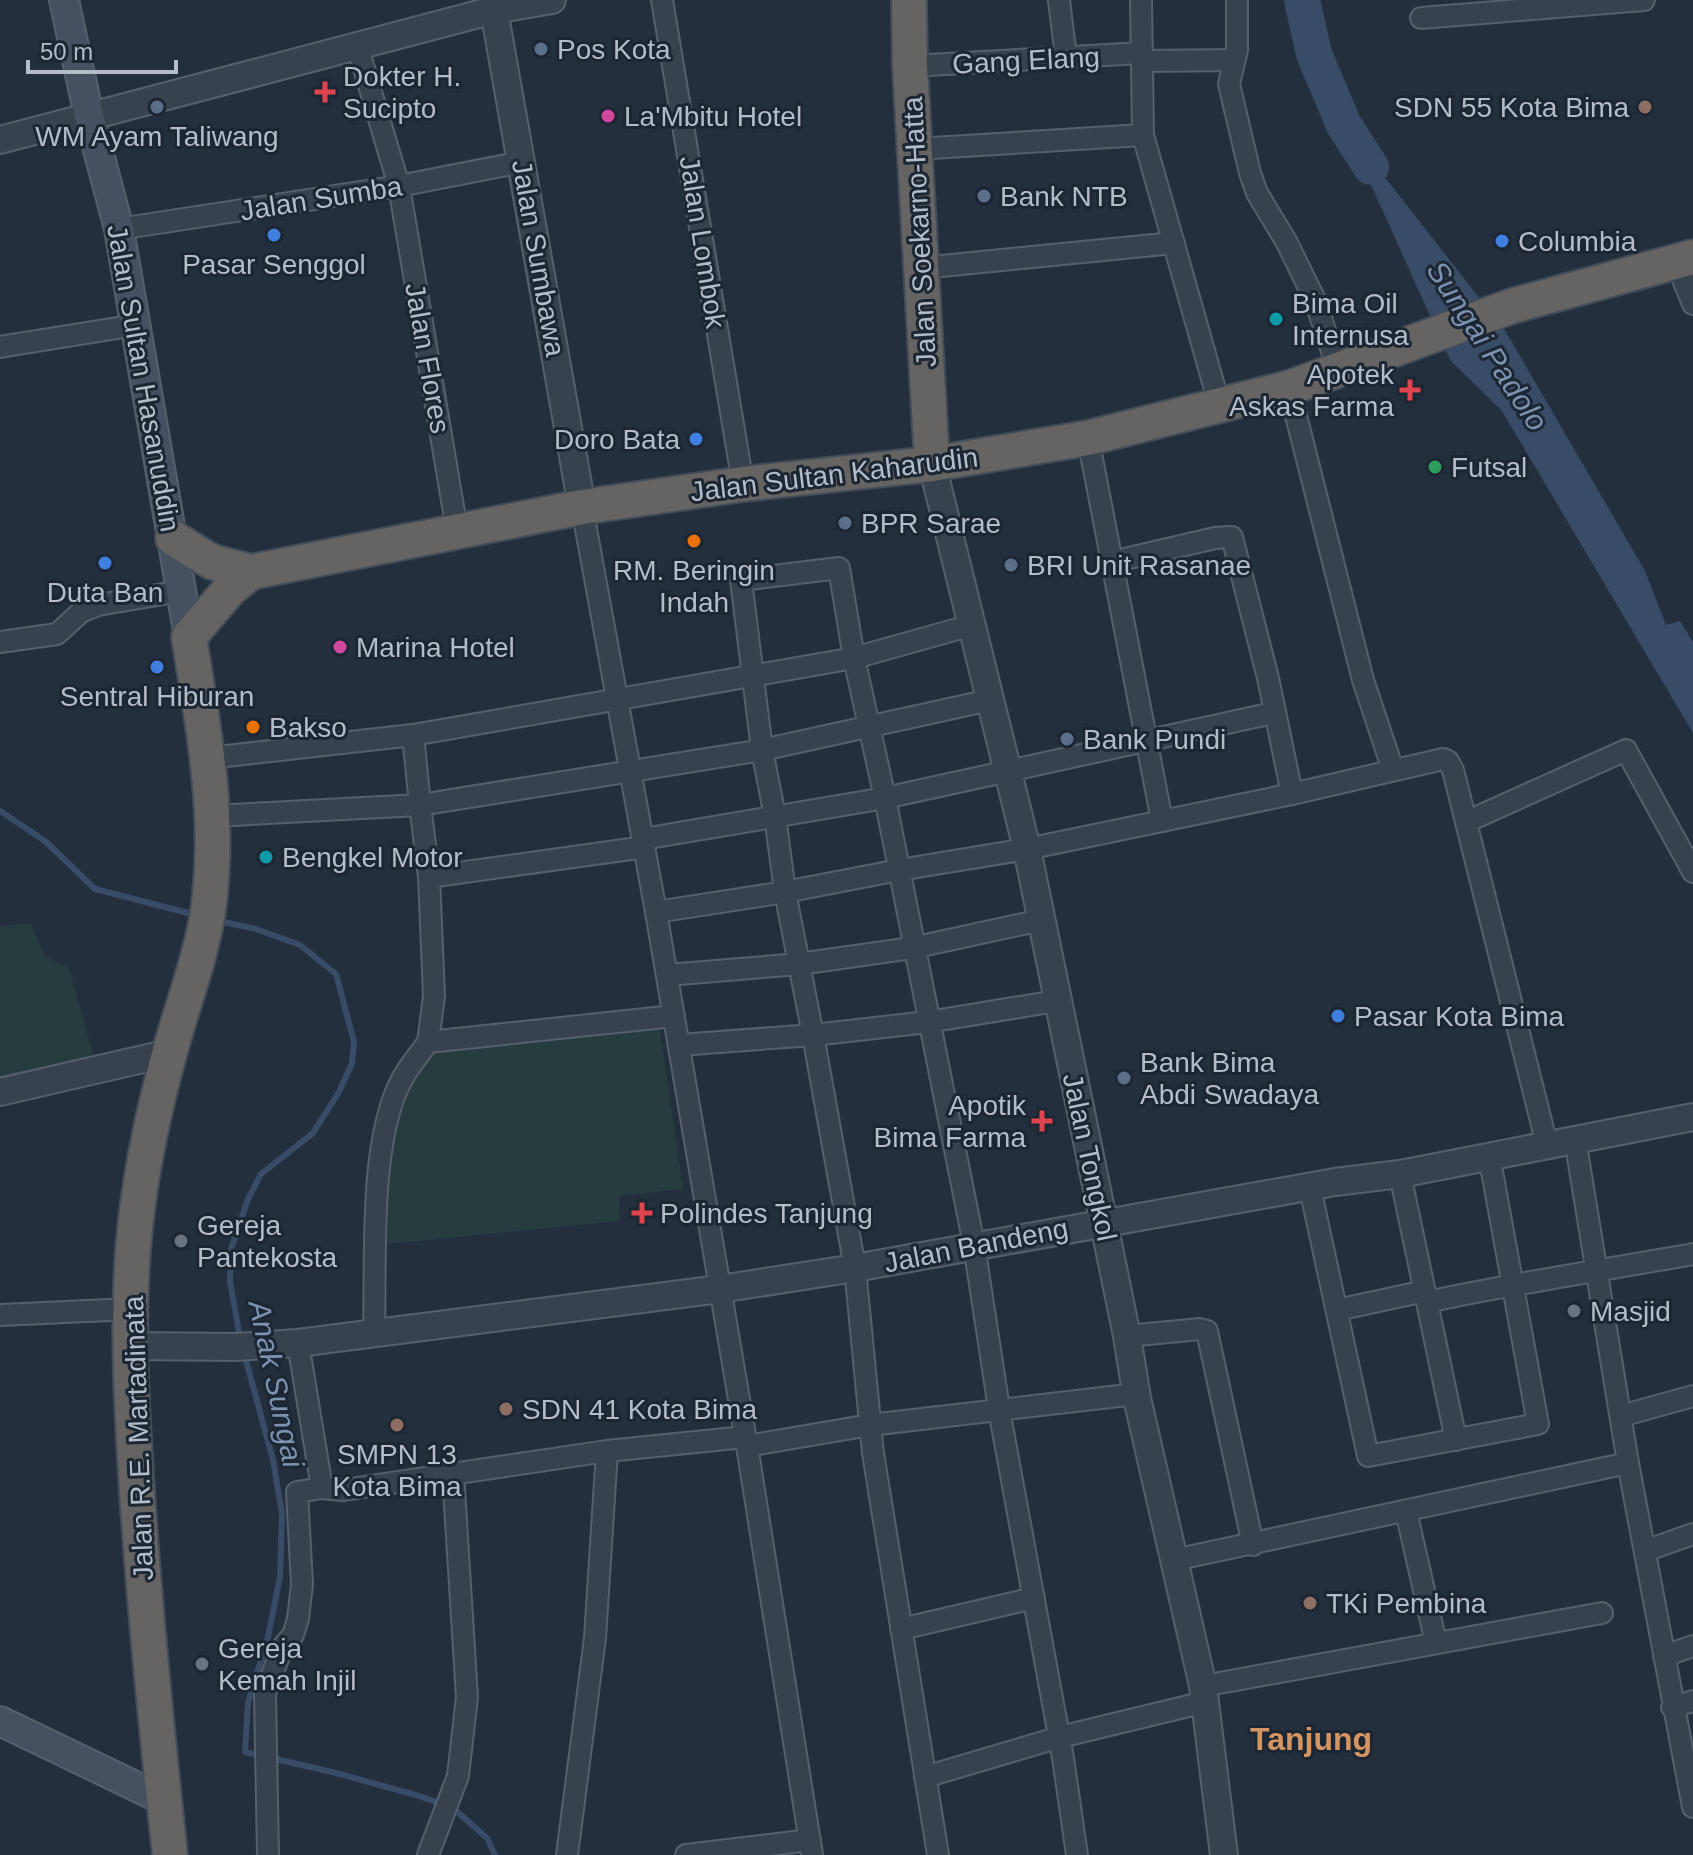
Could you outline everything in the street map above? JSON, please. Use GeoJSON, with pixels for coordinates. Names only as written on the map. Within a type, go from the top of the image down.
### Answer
{"type":"FeatureCollection","features":[{"type":"Feature","properties":{"kind":"highway","name":"Jalan Soekarno-Hatta"},"geometry":{"type":"LineString","coordinates":[[909,0],[932,464]]}},
{"type":"Feature","properties":{"kind":"highway","name":"Jalan Sultan Kaharudin"},"geometry":{"type":"LineString","coordinates":[[173,538],[212,562],[251,572],[582,507],[743,484],[932,464],[1088,438],[1289,388],[1512,306],[1685,259]]}},
{"type":"Feature","properties":{"kind":"highway"},"geometry":{"type":"LineString","coordinates":[[189,637],[230,589],[251,572]]}},
{"type":"Feature","properties":{"kind":"highway","name":"Jalan Sultan Hasanuddin"},"geometry":{"type":"LineString","coordinates":[[189,637],[209,758],[213,816]]}},
{"type":"Feature","properties":{"kind":"highway","name":"Jalan R.E. Martadinata"},"geometry":{"type":"LineString","coordinates":[[170,1855],[142,1560],[128,1346],[139,1188],[169,1053],[204,932],[210,896],[213,816]]}},
{"type":"Feature","properties":{"kind":"main road","name":"Jalan Sultan Hasanuddin"},"geometry":{"type":"LineString","coordinates":[[64,0],[89,116],[119,229],[189,637]]}},
{"type":"Feature","properties":{"kind":"main road"},"geometry":{"type":"LineString","coordinates":[[0,1721],[164,1800]]}},
{"type":"Feature","properties":{"kind":"street"},"geometry":{"type":"LineString","coordinates":[[0,140],[357,45],[493,5],[552,0]]}},
{"type":"Feature","properties":{"kind":"street","name":"Jalan Lombok"},"geometry":{"type":"LineString","coordinates":[[662,0],[743,484]]}},
{"type":"Feature","properties":{"kind":"street"},"geometry":{"type":"LineString","coordinates":[[1059,0],[1066,57]]}},
{"type":"Feature","properties":{"kind":"street"},"geometry":{"type":"LineString","coordinates":[[1141,0],[1143,135],[1220,407]]}},
{"type":"Feature","properties":{"kind":"street"},"geometry":{"type":"LineString","coordinates":[[1237,0],[1237,50],[1229,84],[1254,183],[1315,300],[1338,369]]}},
{"type":"Feature","properties":{"kind":"street"},"geometry":{"type":"LineString","coordinates":[[1421,18],[1562,4],[1644,0]]}},
{"type":"Feature","properties":{"kind":"street","name":"Jalan Sumbawa"},"geometry":{"type":"LineString","coordinates":[[493,5],[582,507]]}},
{"type":"Feature","properties":{"kind":"street","name":"Jalan Flores"},"geometry":{"type":"LineString","coordinates":[[357,45],[399,186],[457,530]]}},
{"type":"Feature","properties":{"kind":"street","name":"Gang Elang"},"geometry":{"type":"LineString","coordinates":[[910,66],[1066,57],[1234,60]]}},
{"type":"Feature","properties":{"kind":"street"},"geometry":{"type":"LineString","coordinates":[[915,149],[1143,135]]}},
{"type":"Feature","properties":{"kind":"street","name":"Jalan Sumba"},"geometry":{"type":"LineString","coordinates":[[119,229],[399,186],[522,162]]}},
{"type":"Feature","properties":{"kind":"street"},"geometry":{"type":"LineString","coordinates":[[921,268],[1174,243]]}},
{"type":"Feature","properties":{"kind":"street"},"geometry":{"type":"LineString","coordinates":[[1685,259],[1693,304]]}},
{"type":"Feature","properties":{"kind":"street"},"geometry":{"type":"LineString","coordinates":[[0,347],[136,325]]}},
{"type":"Feature","properties":{"kind":"street"},"geometry":{"type":"LineString","coordinates":[[1289,388],[1363,680],[1393,770]]}},
{"type":"Feature","properties":{"kind":"street"},"geometry":{"type":"LineString","coordinates":[[1088,438],[1162,821]]}},
{"type":"Feature","properties":{"kind":"street","name":"Jalan Tongkol"},"geometry":{"type":"LineString","coordinates":[[932,464],[1027,849],[1127,1336],[1136,1394],[1204,1694],[1224,1855]]}},
{"type":"Feature","properties":{"kind":"street"},"geometry":{"type":"LineString","coordinates":[[582,507],[619,698],[679,1045],[811,1847],[686,1855]]}},
{"type":"Feature","properties":{"kind":"street"},"geometry":{"type":"LineString","coordinates":[[1112,562],[1215,538],[1232,537],[1268,678],[1292,794]]}},
{"type":"Feature","properties":{"kind":"street"},"geometry":{"type":"LineString","coordinates":[[938,1855],[870,1425],[855,1268],[785,892],[762,750],[741,580],[839,568],[854,658],[974,1245],[999,1409],[1060,1737],[1077,1855]]}},
{"type":"Feature","properties":{"kind":"street"},"geometry":{"type":"LineString","coordinates":[[0,642],[57,634],[81,612],[98,605],[181,591]]}},
{"type":"Feature","properties":{"kind":"street"},"geometry":{"type":"LineString","coordinates":[[209,758],[413,735],[752,677],[854,658],[972,625]]}},
{"type":"Feature","properties":{"kind":"street"},"geometry":{"type":"LineString","coordinates":[[213,816],[420,805],[762,750],[990,700]]}},
{"type":"Feature","properties":{"kind":"street"},"geometry":{"type":"LineString","coordinates":[[429,877],[644,843],[775,816],[885,798],[1273,713]]}},
{"type":"Feature","properties":{"kind":"street"},"geometry":{"type":"LineString","coordinates":[[374,1333],[378,1200],[384,1132],[400,1082],[428,1042],[434,996],[429,877],[413,735]]}},
{"type":"Feature","properties":{"kind":"street"},"geometry":{"type":"LineString","coordinates":[[1466,822],[1626,750],[1693,872]]}},
{"type":"Feature","properties":{"kind":"street"},"geometry":{"type":"LineString","coordinates":[[656,912],[1027,849],[1292,794],[1435,760],[1448,761],[1453,770],[1547,1145]]}},
{"type":"Feature","properties":{"kind":"street"},"geometry":{"type":"LineString","coordinates":[[667,975],[799,964],[912,948],[1041,920]]}},
{"type":"Feature","properties":{"kind":"street"},"geometry":{"type":"LineString","coordinates":[[679,1045],[928,1022],[1056,1001]]}},
{"type":"Feature","properties":{"kind":"street"},"geometry":{"type":"LineString","coordinates":[[428,1042],[674,1016]]}},
{"type":"Feature","properties":{"kind":"street"},"geometry":{"type":"LineString","coordinates":[[0,1092],[169,1053]]}},
{"type":"Feature","properties":{"kind":"street","name":"Jalan Bandeng"},"geometry":{"type":"LineString","coordinates":[[128,1346],[298,1343],[720,1289],[1400,1174],[1693,1117]]}},
{"type":"Feature","properties":{"kind":"street"},"geometry":{"type":"LineString","coordinates":[[1575,1139],[1628,1463],[1693,1807]]}},
{"type":"Feature","properties":{"kind":"street"},"geometry":{"type":"LineString","coordinates":[[1310,1188],[1368,1456],[1456,1440],[1538,1424],[1489,1155]]}},
{"type":"Feature","properties":{"kind":"street"},"geometry":{"type":"LineString","coordinates":[[1400,1174],[1456,1440]]}},
{"type":"Feature","properties":{"kind":"street"},"geometry":{"type":"LineString","coordinates":[[1337,1310],[1596,1272],[1693,1254]]}},
{"type":"Feature","properties":{"kind":"street"},"geometry":{"type":"LineString","coordinates":[[0,1315],[131,1309]]}},
{"type":"Feature","properties":{"kind":"street"},"geometry":{"type":"LineString","coordinates":[[1127,1336],[1200,1329],[1207,1331],[1253,1545]]}},
{"type":"Feature","properties":{"kind":"street"},"geometry":{"type":"LineString","coordinates":[[298,1343],[322,1488]]}},
{"type":"Feature","properties":{"kind":"street"},"geometry":{"type":"LineString","coordinates":[[268,1855],[265,1693],[282,1648],[293,1635],[298,1619],[302,1584],[297,1492],[322,1488],[344,1490],[607,1451],[746,1441],[1136,1394]]}},
{"type":"Feature","properties":{"kind":"street"},"geometry":{"type":"LineString","coordinates":[[1621,1416],[1693,1396]]}},
{"type":"Feature","properties":{"kind":"street"},"geometry":{"type":"LineString","coordinates":[[567,1855],[595,1638],[607,1451]]}},
{"type":"Feature","properties":{"kind":"street"},"geometry":{"type":"LineString","coordinates":[[1174,1560],[1628,1463]]}},
{"type":"Feature","properties":{"kind":"street"},"geometry":{"type":"LineString","coordinates":[[428,1855],[458,1776],[467,1697],[453,1473]]}},
{"type":"Feature","properties":{"kind":"street"},"geometry":{"type":"LineString","coordinates":[[1406,1511],[1436,1643]]}},
{"type":"Feature","properties":{"kind":"street"},"geometry":{"type":"LineString","coordinates":[[1645,1551],[1693,1534]]}},
{"type":"Feature","properties":{"kind":"street"},"geometry":{"type":"LineString","coordinates":[[901,1629],[1034,1598]]}},
{"type":"Feature","properties":{"kind":"street"},"geometry":{"type":"LineString","coordinates":[[925,1777],[1204,1694],[1436,1643],[1602,1613]]}},
{"type":"Feature","properties":{"kind":"street"},"geometry":{"type":"LineString","coordinates":[[1664,1656],[1693,1646]]}},
{"type":"Feature","properties":{"kind":"street"},"geometry":{"type":"LineString","coordinates":[[1672,1707],[1693,1701]]}},
{"type":"Feature","properties":{"kind":"green space"},"geometry":{"type":"Polygon","coordinates":[[[31,923],[44,956],[69,968],[95,1060],[0,1085],[0,926],[31,923]]]}},
{"type":"Feature","properties":{"kind":"green space"},"geometry":{"type":"Polygon","coordinates":[[[659,1022],[683,1189],[619,1196],[620,1221],[387,1244],[391,1134],[403,1093],[436,1050],[659,1022]]]}},
{"type":"Feature","properties":{"kind":"water"},"geometry":{"type":"Polygon","coordinates":[[[1344,125],[1506,332],[1645,571],[1666,625],[1680,621],[1693,642],[1693,733],[1502,411],[1450,360],[1344,125]]]}},
{"type":"Feature","properties":{"kind":"waterway","name":"Sungai Padolo"},"geometry":{"type":"LineString","coordinates":[[1302,0],[1314,54],[1344,125],[1371,167]]}},
{"type":"Feature","properties":{"kind":"waterway","name":"Anak Sungai"},"geometry":{"type":"LineString","coordinates":[[0,811],[45,841],[95,889],[196,915]]}},
{"type":"Feature","properties":{"kind":"waterway","name":"Anak Sungai"},"geometry":{"type":"LineString","coordinates":[[219,921],[256,929],[300,945],[336,974],[354,1042],[352,1063],[339,1092],[313,1133],[261,1174],[248,1199],[231,1249],[230,1281],[240,1338]]}},
{"type":"Feature","properties":{"kind":"waterway","name":"Anak Sungai"},"geometry":{"type":"LineString","coordinates":[[244,1353],[273,1460],[282,1514],[280,1577],[268,1637],[248,1703],[245,1752],[332,1772],[453,1808],[487,1838],[495,1855]]}},
{"type":"Feature","properties":{"kind":"place","name":"Pos Kota"},"geometry":{"type":"Point","coordinates":[541,49]}},
{"type":"Feature","properties":{"kind":"place","name":"Dokter H. Sucipto"},"geometry":{"type":"Point","coordinates":[325,92]}},
{"type":"Feature","properties":{"kind":"place","name":"WM Ayam Taliwang"},"geometry":{"type":"Point","coordinates":[157,107]}},
{"type":"Feature","properties":{"kind":"place","name":"SDN 55 Kota Bima"},"geometry":{"type":"Point","coordinates":[1645,107]}},
{"type":"Feature","properties":{"kind":"place","name":"La'Mbitu Hotel"},"geometry":{"type":"Point","coordinates":[608,116]}},
{"type":"Feature","properties":{"kind":"place","name":"Bank NTB"},"geometry":{"type":"Point","coordinates":[984,196]}},
{"type":"Feature","properties":{"kind":"place","name":"Pasar Senggol"},"geometry":{"type":"Point","coordinates":[274,235]}},
{"type":"Feature","properties":{"kind":"place","name":"Columbia"},"geometry":{"type":"Point","coordinates":[1502,241]}},
{"type":"Feature","properties":{"kind":"place","name":"Bima Oil Internusa"},"geometry":{"type":"Point","coordinates":[1276,319]}},
{"type":"Feature","properties":{"kind":"place","name":"Apotek Askas Farma"},"geometry":{"type":"Point","coordinates":[1410,390]}},
{"type":"Feature","properties":{"kind":"place","name":"Doro Bata"},"geometry":{"type":"Point","coordinates":[696,439]}},
{"type":"Feature","properties":{"kind":"place","name":"Futsal"},"geometry":{"type":"Point","coordinates":[1435,467]}},
{"type":"Feature","properties":{"kind":"place","name":"BPR Sarae"},"geometry":{"type":"Point","coordinates":[845,523]}},
{"type":"Feature","properties":{"kind":"place","name":"RM. Beringin Indah"},"geometry":{"type":"Point","coordinates":[694,541]}},
{"type":"Feature","properties":{"kind":"place","name":"Duta Ban"},"geometry":{"type":"Point","coordinates":[105,563]}},
{"type":"Feature","properties":{"kind":"place","name":"BRI Unit Rasanae"},"geometry":{"type":"Point","coordinates":[1011,565]}},
{"type":"Feature","properties":{"kind":"place","name":"Marina Hotel"},"geometry":{"type":"Point","coordinates":[340,647]}},
{"type":"Feature","properties":{"kind":"place","name":"Sentral Hiburan"},"geometry":{"type":"Point","coordinates":[157,667]}},
{"type":"Feature","properties":{"kind":"place","name":"Bakso"},"geometry":{"type":"Point","coordinates":[253,727]}},
{"type":"Feature","properties":{"kind":"place","name":"Bank Pundi"},"geometry":{"type":"Point","coordinates":[1067,739]}},
{"type":"Feature","properties":{"kind":"place","name":"Bengkel Motor"},"geometry":{"type":"Point","coordinates":[266,857]}},
{"type":"Feature","properties":{"kind":"place","name":"Pasar Kota Bima"},"geometry":{"type":"Point","coordinates":[1338,1016]}},
{"type":"Feature","properties":{"kind":"place","name":"Bank Bima Abdi Swadaya"},"geometry":{"type":"Point","coordinates":[1124,1078]}},
{"type":"Feature","properties":{"kind":"place","name":"Apotik Bima Farma"},"geometry":{"type":"Point","coordinates":[1042,1121]}},
{"type":"Feature","properties":{"kind":"place","name":"Polindes Tanjung"},"geometry":{"type":"Point","coordinates":[642,1213]}},
{"type":"Feature","properties":{"kind":"place","name":"Gereja Pantekosta"},"geometry":{"type":"Point","coordinates":[181,1241]}},
{"type":"Feature","properties":{"kind":"place","name":"Masjid"},"geometry":{"type":"Point","coordinates":[1574,1311]}},
{"type":"Feature","properties":{"kind":"place","name":"SDN 41 Kota Bima"},"geometry":{"type":"Point","coordinates":[506,1409]}},
{"type":"Feature","properties":{"kind":"place","name":"SMPN 13 Kota Bima"},"geometry":{"type":"Point","coordinates":[397,1425]}},
{"type":"Feature","properties":{"kind":"place","name":"TKi Pembina"},"geometry":{"type":"Point","coordinates":[1310,1603]}},
{"type":"Feature","properties":{"kind":"place","name":"Gereja Kemah Injil"},"geometry":{"type":"Point","coordinates":[202,1664]}},
{"type":"Feature","properties":{"kind":"district","name":"Tanjung"},"geometry":{"type":"Point","coordinates":[1311,1739]}}]}
